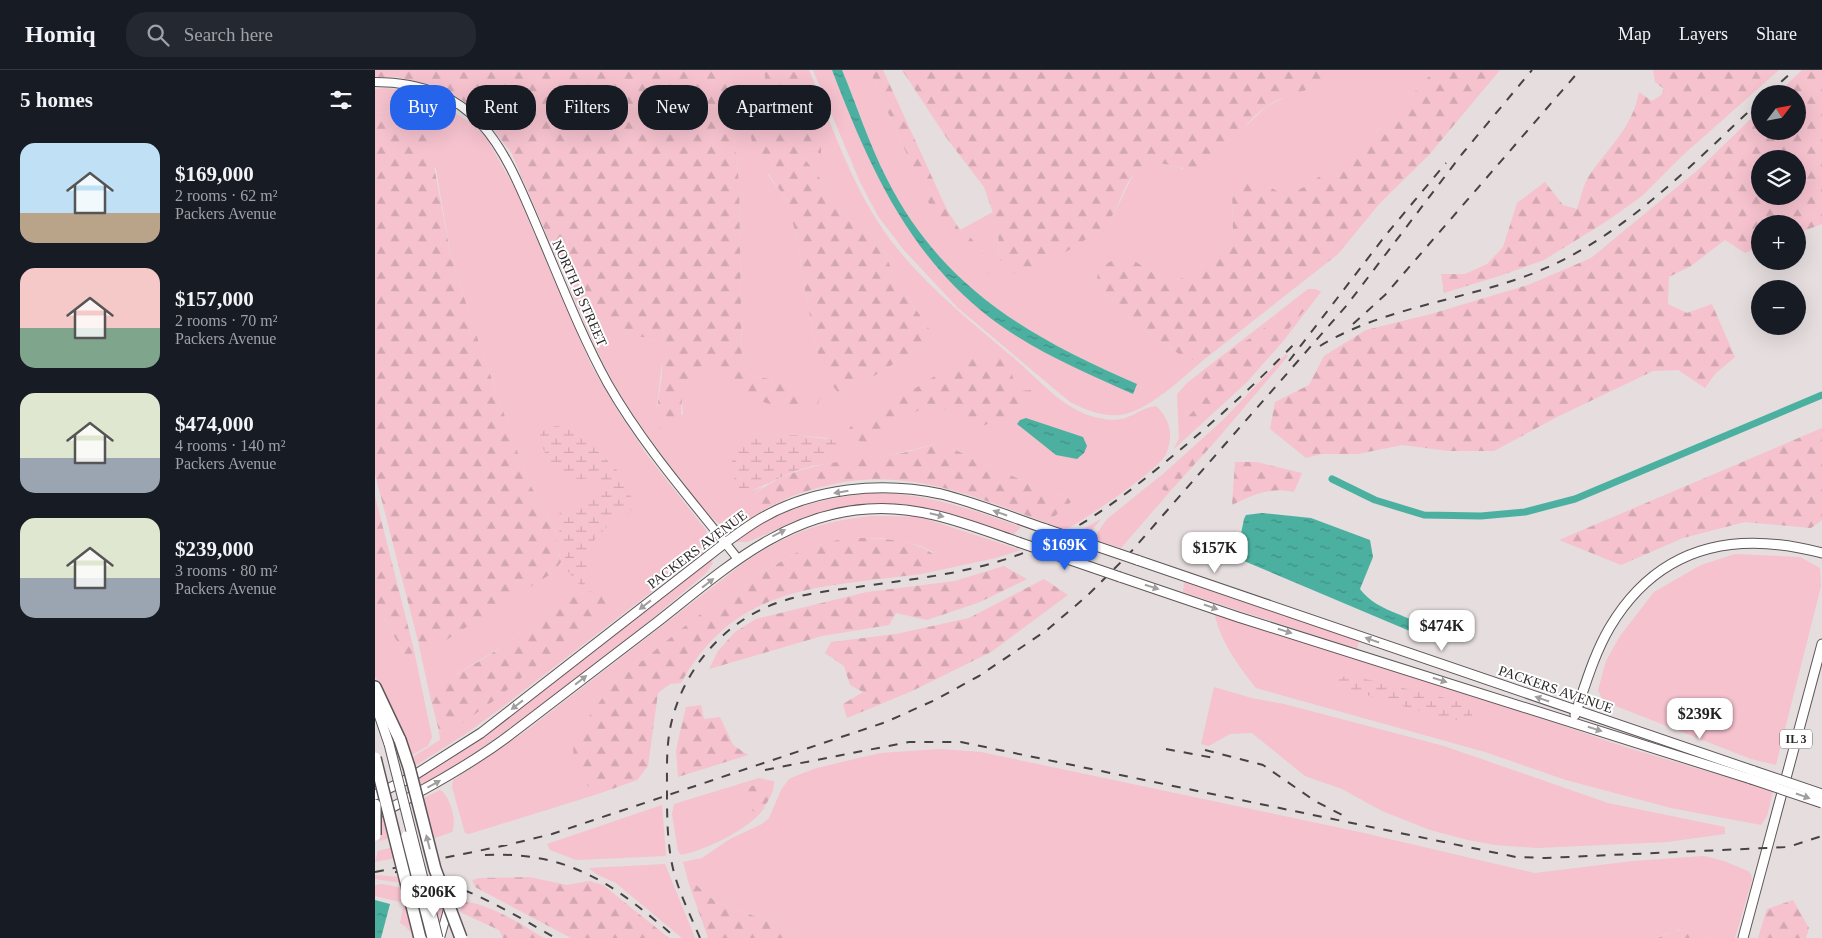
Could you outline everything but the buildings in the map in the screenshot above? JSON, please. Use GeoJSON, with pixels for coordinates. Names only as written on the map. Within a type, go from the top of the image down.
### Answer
{"type":"FeatureCollection","features":[{"type":"Feature","properties":{"kind":"highway"},"geometry":{"type":"LineString","coordinates":[[375,687],[391,743],[409,767],[435,869],[461,938]]}},
{"type":"Feature","properties":{"kind":"highway"},"geometry":{"type":"LineString","coordinates":[[375,758],[420,938]]}},
{"type":"Feature","properties":{"kind":"highway"},"geometry":{"type":"LineString","coordinates":[[375,805],[375,835]]}},
{"type":"Feature","properties":{"kind":"main road","name":"PACKERS AVENUE"},"geometry":{"type":"LineString","coordinates":[[375,795],[416,774],[481,733],[725,543],[760,519],[801,501],[864,488],[894,488],[941,494],[1046,529],[1577,711],[1752,775],[1822,803]]}},
{"type":"Feature","properties":{"kind":"main road","name":"PACKERS AVENUE"},"geometry":{"type":"LineString","coordinates":[[375,814],[396,805],[445,778],[496,746],[769,538],[806,522],[839,513],[868,509],[922,511],[951,518],[1238,617],[1573,722],[1822,794]]}},
{"type":"Feature","properties":{"kind":"main road"},"geometry":{"type":"LineString","coordinates":[[1573,722],[1597,652],[1613,622],[1636,593],[1670,566],[1707,548],[1742,542],[1795,546],[1822,552]]}},
{"type":"Feature","properties":{"kind":"main road","name":"IL 3"},"geometry":{"type":"LineString","coordinates":[[1743,938],[1822,644]]}},
{"type":"Feature","properties":{"kind":"main road"},"geometry":{"type":"LineString","coordinates":[[375,703],[391,743],[439,938]]}},
{"type":"Feature","properties":{"kind":"main road"},"geometry":{"type":"LineString","coordinates":[[375,717],[391,743],[432,938]]}},
{"type":"Feature","properties":{"kind":"street","name":"NORTH B STREET"},"geometry":{"type":"LineString","coordinates":[[375,82],[417,86],[453,101],[475,118],[497,141],[513,169],[583,333],[607,382],[654,454],[738,560]]}},
{"type":"Feature","properties":{"kind":"street"},"geometry":{"type":"LineString","coordinates":[[439,938],[449,904]]}},
{"type":"Feature","properties":{"kind":"green space"},"geometry":{"type":"Polygon","coordinates":[[[375,70],[731,70],[731,85],[718,85],[718,130],[733,130],[739,182],[742,365],[749,375],[775,380],[820,398],[818,404],[809,408],[789,409],[768,404],[741,391],[705,366],[691,370],[682,400],[680,424],[671,432],[662,433],[658,421],[658,399],[662,365],[661,353],[656,341],[643,337],[619,337],[607,327],[581,288],[564,275],[511,152],[493,130],[536,130],[536,85],[466,85],[466,103],[456,96],[456,85],[427,85],[398,77],[375,77],[375,70]]]}},
{"type":"Feature","properties":{"kind":"green space"},"geometry":{"type":"Polygon","coordinates":[[[731,70],[764,70],[765,78],[769,85],[731,85],[731,70]]]}},
{"type":"Feature","properties":{"kind":"green space"},"geometry":{"type":"Polygon","coordinates":[[[764,70],[795,70],[800,85],[769,85],[765,78],[764,70]]]}},
{"type":"Feature","properties":{"kind":"green space"},"geometry":{"type":"Polygon","coordinates":[[[795,70],[809,70],[815,85],[800,85],[795,70]]]}},
{"type":"Feature","properties":{"kind":"green space"},"geometry":{"type":"Polygon","coordinates":[[[813,70],[832,70],[860,138],[890,199],[928,254],[953,281],[1012,332],[1061,355],[1137,384],[1060,347],[1025,327],[992,305],[962,279],[934,250],[909,217],[887,179],[842,70],[869,70],[930,206],[996,271],[971,238],[960,230],[993,212],[998,227],[999,259],[1018,276],[1051,259],[1102,227],[1114,214],[1132,178],[1139,170],[1149,165],[1163,164],[1182,169],[1247,125],[1266,107],[1287,96],[1323,83],[1342,70],[1435,70],[1368,141],[1309,184],[1286,198],[1232,191],[1233,236],[1205,264],[1187,276],[1179,279],[1167,279],[1155,274],[1127,256],[1099,268],[1097,278],[1103,291],[1142,328],[1185,357],[1194,360],[1206,358],[1153,401],[1130,413],[1119,415],[1093,412],[1070,402],[958,308],[903,249],[878,216],[860,182],[831,113],[831,85],[819,85],[813,70]]]}},
{"type":"Feature","properties":{"kind":"green space"},"geometry":{"type":"Polygon","coordinates":[[[869,70],[883,70],[947,210],[960,230],[971,238],[996,271],[997,279],[994,280],[951,235],[930,206],[869,70]]]}},
{"type":"Feature","properties":{"kind":"green space"},"geometry":{"type":"Polygon","coordinates":[[[902,70],[1342,70],[1323,83],[1280,99],[1267,106],[1258,113],[1221,154],[1203,166],[1188,169],[1167,164],[1152,164],[1136,172],[1126,186],[1115,212],[1104,226],[1063,254],[1018,276],[999,259],[998,227],[984,187],[948,140],[902,70]]]}},
{"type":"Feature","properties":{"kind":"green space"},"geometry":{"type":"Polygon","coordinates":[[[1435,70],[1500,70],[1428,156],[1380,203],[1338,254],[1206,358],[1194,360],[1172,350],[1142,328],[1103,291],[1097,281],[1099,268],[1113,260],[1127,256],[1155,274],[1167,279],[1179,279],[1187,276],[1213,256],[1233,236],[1232,191],[1241,184],[1258,179],[1286,197],[1309,184],[1368,141],[1435,70]]]}},
{"type":"Feature","properties":{"kind":"green space"},"geometry":{"type":"Polygon","coordinates":[[[1653,70],[1779,70],[1762,85],[1751,85],[1751,95],[1683,155],[1642,196],[1607,221],[1544,260],[1444,293],[1441,274],[1465,274],[1487,264],[1503,247],[1517,203],[1545,182],[1563,205],[1577,209],[1587,180],[1619,137],[1631,117],[1639,92],[1652,101],[1661,95],[1664,89],[1655,82],[1653,70]]]}},
{"type":"Feature","properties":{"kind":"green space"},"geometry":{"type":"Polygon","coordinates":[[[1802,70],[1822,70],[1822,224],[1806,230],[1806,215],[1751,215],[1751,251],[1745,253],[1725,240],[1691,266],[1669,277],[1668,304],[1687,313],[1712,304],[1735,357],[1715,374],[1705,388],[1678,370],[1653,371],[1557,417],[1494,451],[1449,451],[1402,445],[1358,454],[1321,454],[1306,458],[1270,429],[1275,402],[1309,385],[1324,356],[1366,330],[1431,314],[1528,285],[1591,258],[1699,169],[1751,119],[1751,140],[1806,140],[1806,85],[1786,85],[1802,70]]]}},
{"type":"Feature","properties":{"kind":"green space"},"geometry":{"type":"Polygon","coordinates":[[[390,88],[390,112],[375,113],[375,89],[390,88]]]}},
{"type":"Feature","properties":{"kind":"green space"},"geometry":{"type":"Polygon","coordinates":[[[390,112],[390,130],[426,130],[428,134],[451,257],[527,479],[554,528],[561,562],[554,572],[435,647],[425,650],[418,641],[375,474],[375,113],[390,112]]]}},
{"type":"Feature","properties":{"kind":"green space"},"geometry":{"type":"Polygon","coordinates":[[[456,114],[466,120],[466,130],[479,130],[487,139],[514,187],[591,365],[619,413],[647,455],[706,530],[708,540],[703,552],[500,709],[464,735],[413,767],[411,758],[440,740],[439,731],[443,732],[499,697],[528,672],[584,592],[548,613],[506,644],[434,688],[430,696],[418,641],[425,650],[554,572],[561,562],[554,528],[527,479],[451,257],[436,169],[408,130],[456,130],[456,114]]]}},
{"type":"Feature","properties":{"kind":"green space"},"geometry":{"type":"Polygon","coordinates":[[[831,125],[867,204],[892,242],[924,279],[1054,395],[1075,409],[1087,415],[1118,420],[1156,406],[1165,416],[1169,428],[1170,440],[1166,454],[1150,471],[1136,482],[1065,530],[1047,523],[1071,502],[1066,495],[1052,494],[951,448],[936,444],[891,455],[812,466],[835,449],[827,438],[795,435],[767,436],[751,491],[763,487],[749,499],[756,509],[770,506],[737,526],[727,527],[721,525],[700,504],[621,396],[587,329],[564,275],[581,288],[619,337],[643,337],[656,341],[663,354],[657,406],[683,415],[682,400],[691,370],[705,366],[719,373],[740,390],[818,404],[819,398],[775,380],[749,375],[742,365],[739,182],[733,130],[763,130],[768,175],[786,199],[799,245],[801,270],[817,352],[839,394],[853,389],[929,342],[918,312],[897,281],[878,239],[851,221],[837,206],[817,174],[789,140],[783,130],[796,130],[806,146],[821,153],[814,130],[831,130],[831,125]]]}},
{"type":"Feature","properties":{"kind":"green space"},"geometry":{"type":"Polygon","coordinates":[[[749,130],[783,130],[789,140],[817,174],[837,206],[851,221],[878,239],[897,281],[929,329],[929,342],[853,389],[839,394],[829,381],[817,352],[801,270],[799,245],[786,199],[755,155],[749,130]]]}},
{"type":"Feature","properties":{"kind":"green space"},"geometry":{"type":"Polygon","coordinates":[[[796,130],[816,130],[821,143],[821,154],[806,146],[796,130]]]}},
{"type":"Feature","properties":{"kind":"green space"},"geometry":{"type":"Polygon","coordinates":[[[1308,289],[1316,289],[1321,292],[1284,340],[1247,382],[1174,449],[1179,438],[1177,394],[1187,383],[1308,289]]]}},
{"type":"Feature","properties":{"kind":"green space"},"geometry":{"type":"Polygon","coordinates":[[[1300,299],[1306,302],[1304,311],[1265,356],[1195,426],[1188,426],[1186,419],[1208,395],[1202,378],[1204,370],[1257,334],[1300,299]]]}},
{"type":"Feature","properties":{"kind":"green space"},"geometry":{"type":"Polygon","coordinates":[[[997,353],[1008,360],[1015,385],[1021,391],[1031,390],[1032,398],[1006,417],[969,431],[959,419],[949,412],[939,408],[929,408],[907,415],[883,428],[881,440],[876,446],[861,442],[848,433],[850,427],[868,418],[940,373],[977,357],[997,353]]]}},
{"type":"Feature","properties":{"kind":"green space"},"geometry":{"type":"Polygon","coordinates":[[[1286,354],[1288,356],[1213,444],[1227,422],[1223,420],[1286,354]]]}},
{"type":"Feature","properties":{"kind":"green space"},"geometry":{"type":"Polygon","coordinates":[[[1223,420],[1227,422],[1213,444],[1173,488],[1167,491],[1163,490],[1158,483],[1163,474],[1223,420]]]}},
{"type":"Feature","properties":{"kind":"green space"},"geometry":{"type":"Polygon","coordinates":[[[556,426],[575,429],[621,474],[632,499],[631,511],[613,520],[587,548],[589,578],[583,586],[576,582],[568,571],[557,520],[561,510],[602,495],[602,482],[591,478],[572,478],[560,472],[550,462],[539,437],[545,429],[556,426]]]}},
{"type":"Feature","properties":{"kind":"green space"},"geometry":{"type":"Polygon","coordinates":[[[1822,428],[1822,520],[1811,528],[1745,522],[1683,538],[1621,565],[1559,540],[1822,428]]]}},
{"type":"Feature","properties":{"kind":"green space"},"geometry":{"type":"Polygon","coordinates":[[[795,435],[834,440],[837,445],[835,449],[812,466],[795,471],[751,491],[740,490],[730,469],[737,450],[756,438],[795,435]]]}},
{"type":"Feature","properties":{"kind":"green space"},"geometry":{"type":"Polygon","coordinates":[[[936,444],[951,448],[1052,494],[1066,495],[1071,502],[1047,523],[951,490],[927,484],[877,479],[823,486],[761,509],[749,506],[749,499],[764,487],[798,471],[816,466],[908,452],[936,444]]]}},
{"type":"Feature","properties":{"kind":"green space"},"geometry":{"type":"Polygon","coordinates":[[[1235,462],[1257,462],[1302,473],[1294,492],[1277,490],[1262,492],[1232,505],[1235,462]]]}},
{"type":"Feature","properties":{"kind":"green space"},"geometry":{"type":"Polygon","coordinates":[[[1163,474],[1158,483],[1167,491],[1173,488],[1121,548],[1093,539],[1107,519],[1163,474]]]}},
{"type":"Feature","properties":{"kind":"green space"},"geometry":{"type":"Polygon","coordinates":[[[873,493],[911,496],[948,503],[1021,527],[1013,535],[963,518],[938,512],[913,507],[864,505],[811,515],[747,542],[736,542],[767,521],[783,513],[837,498],[873,493]]]}},
{"type":"Feature","properties":{"kind":"green space"},"geometry":{"type":"Polygon","coordinates":[[[375,496],[413,646],[412,656],[406,657],[375,603],[375,496]]]}},
{"type":"Feature","properties":{"kind":"green space"},"geometry":{"type":"Polygon","coordinates":[[[873,516],[920,517],[1021,550],[996,558],[921,574],[936,568],[933,552],[918,545],[882,538],[845,538],[803,549],[756,576],[733,597],[696,617],[611,686],[594,712],[589,787],[601,793],[469,834],[465,833],[452,787],[453,780],[526,731],[745,562],[776,543],[806,530],[837,521],[873,516]]]}},
{"type":"Feature","properties":{"kind":"green space"},"geometry":{"type":"Polygon","coordinates":[[[1101,519],[1087,537],[1076,533],[1101,519]]]}},
{"type":"Feature","properties":{"kind":"green space"},"geometry":{"type":"Polygon","coordinates":[[[845,538],[884,539],[909,543],[921,547],[943,561],[936,568],[921,574],[815,588],[784,596],[755,608],[728,626],[703,650],[681,683],[670,684],[658,693],[648,766],[637,780],[601,793],[589,787],[574,768],[573,739],[611,686],[696,617],[733,597],[756,576],[803,549],[845,538]]]}},
{"type":"Feature","properties":{"kind":"green space"},"geometry":{"type":"Polygon","coordinates":[[[1735,554],[1800,557],[1820,568],[1821,586],[1776,765],[1751,759],[1603,701],[1598,690],[1606,661],[1620,636],[1654,592],[1701,565],[1735,554]]]}},
{"type":"Feature","properties":{"kind":"green space"},"geometry":{"type":"Polygon","coordinates":[[[711,560],[713,563],[706,573],[635,633],[475,753],[419,787],[417,778],[477,740],[711,560]]]}},
{"type":"Feature","properties":{"kind":"green space"},"geometry":{"type":"Polygon","coordinates":[[[1004,566],[1027,579],[980,602],[927,620],[896,613],[889,625],[822,636],[709,669],[718,651],[735,632],[756,619],[867,592],[955,581],[1004,566]]]}},
{"type":"Feature","properties":{"kind":"green space"},"geometry":{"type":"Polygon","coordinates":[[[1044,579],[1068,595],[991,652],[912,691],[847,718],[843,704],[863,692],[850,685],[844,666],[825,653],[831,642],[896,634],[969,618],[1044,579]]]}},
{"type":"Feature","properties":{"kind":"green space"},"geometry":{"type":"Polygon","coordinates":[[[1184,582],[1359,641],[1357,649],[1183,592],[1184,582]]]}},
{"type":"Feature","properties":{"kind":"green space"},"geometry":{"type":"Polygon","coordinates":[[[597,590],[605,594],[606,604],[585,630],[528,672],[499,697],[451,731],[439,731],[430,696],[434,688],[497,650],[549,611],[572,597],[597,590]]]}},
{"type":"Feature","properties":{"kind":"green space"},"geometry":{"type":"Polygon","coordinates":[[[375,603],[406,657],[412,656],[413,646],[432,737],[428,746],[410,756],[392,709],[375,676],[375,603]]]}},
{"type":"Feature","properties":{"kind":"green space"},"geometry":{"type":"Polygon","coordinates":[[[1215,615],[1410,673],[1625,747],[1773,791],[1767,816],[1761,825],[1671,808],[1566,780],[1485,752],[1256,688],[1237,663],[1226,644],[1215,615]]]}},
{"type":"Feature","properties":{"kind":"green space"},"geometry":{"type":"Polygon","coordinates":[[[1353,676],[1457,701],[1472,708],[1472,716],[1464,720],[1451,720],[1345,688],[1338,682],[1340,677],[1353,676]]]}},
{"type":"Feature","properties":{"kind":"green space"},"geometry":{"type":"Polygon","coordinates":[[[1214,687],[1444,746],[1608,803],[1725,827],[1725,834],[1667,842],[1537,848],[1495,845],[1430,830],[1382,811],[1342,789],[1305,776],[1252,733],[1230,734],[1209,746],[1201,744],[1214,687]]]}},
{"type":"Feature","properties":{"kind":"green space"},"geometry":{"type":"Polygon","coordinates":[[[701,705],[704,719],[720,717],[733,745],[748,755],[678,777],[676,750],[686,707],[701,705]]]}},
{"type":"Feature","properties":{"kind":"green space"},"geometry":{"type":"Polygon","coordinates":[[[940,749],[981,752],[1364,833],[1535,873],[1633,861],[1704,856],[1724,861],[1748,871],[1751,874],[1752,880],[1735,938],[1703,937],[1680,930],[1667,933],[1658,938],[789,938],[790,932],[786,927],[717,903],[694,883],[689,884],[683,862],[702,858],[730,839],[762,824],[769,818],[781,790],[789,779],[817,768],[880,753],[940,749]]]}},
{"type":"Feature","properties":{"kind":"green space"},"geometry":{"type":"Polygon","coordinates":[[[759,778],[768,780],[749,787],[743,792],[755,814],[766,806],[759,814],[740,830],[728,837],[681,855],[678,851],[672,814],[674,804],[759,778]]]}},
{"type":"Feature","properties":{"kind":"green space"},"geometry":{"type":"Polygon","coordinates":[[[768,780],[774,781],[773,791],[766,804],[756,814],[749,807],[743,792],[749,787],[768,780]]]}},
{"type":"Feature","properties":{"kind":"green space"},"geometry":{"type":"Polygon","coordinates":[[[440,790],[450,803],[454,822],[452,832],[432,839],[422,799],[440,790]]]}},
{"type":"Feature","properties":{"kind":"green space"},"geometry":{"type":"Polygon","coordinates":[[[662,805],[666,856],[576,860],[550,850],[547,844],[662,805]]]}},
{"type":"Feature","properties":{"kind":"green space"},"geometry":{"type":"Polygon","coordinates":[[[385,817],[391,838],[380,841],[380,819],[385,817]]]}},
{"type":"Feature","properties":{"kind":"green space"},"geometry":{"type":"Polygon","coordinates":[[[393,847],[396,858],[375,862],[378,851],[393,847]]]}},
{"type":"Feature","properties":{"kind":"green space"},"geometry":{"type":"Polygon","coordinates":[[[665,864],[695,938],[682,938],[616,883],[596,874],[589,868],[665,864]]]}},
{"type":"Feature","properties":{"kind":"green space"},"geometry":{"type":"Polygon","coordinates":[[[375,875],[400,877],[402,883],[375,879],[375,875]]]}},
{"type":"Feature","properties":{"kind":"green space"},"geometry":{"type":"Polygon","coordinates":[[[529,877],[567,885],[590,881],[603,885],[669,938],[571,938],[475,887],[472,880],[479,878],[529,877]]]}},
{"type":"Feature","properties":{"kind":"green space"},"geometry":{"type":"Polygon","coordinates":[[[429,881],[436,883],[444,906],[439,922],[429,881]]]}},
{"type":"Feature","properties":{"kind":"green space"},"geometry":{"type":"Polygon","coordinates":[[[694,883],[717,903],[786,927],[790,932],[789,938],[708,938],[689,884],[694,883]]]}},
{"type":"Feature","properties":{"kind":"green space"},"geometry":{"type":"Polygon","coordinates":[[[382,884],[404,888],[416,938],[400,923],[404,903],[375,896],[375,885],[382,884]]]}},
{"type":"Feature","properties":{"kind":"green space"},"geometry":{"type":"Polygon","coordinates":[[[1793,900],[1809,928],[1806,938],[1758,938],[1767,909],[1793,900]]]}},
{"type":"Feature","properties":{"kind":"green space"},"geometry":{"type":"Polygon","coordinates":[[[464,901],[495,911],[544,938],[503,938],[499,930],[460,912],[464,901]]]}},
{"type":"Feature","properties":{"kind":"green space"},"geometry":{"type":"Polygon","coordinates":[[[1673,931],[1690,931],[1708,938],[1658,938],[1673,931]]]}},
{"type":"Feature","properties":{"kind":"water"},"geometry":{"type":"Polygon","coordinates":[[[832,70],[842,70],[887,179],[909,217],[934,250],[962,279],[992,305],[1060,347],[1137,384],[1133,394],[1059,360],[1023,340],[989,317],[960,292],[935,265],[893,205],[860,139],[832,70]]]}},
{"type":"Feature","properties":{"kind":"water"},"geometry":{"type":"Polygon","coordinates":[[[1026,418],[1083,437],[1087,446],[1084,453],[1077,459],[1056,455],[1017,424],[1020,420],[1026,418]]]}},
{"type":"Feature","properties":{"kind":"water"},"geometry":{"type":"Polygon","coordinates":[[[1262,513],[1311,518],[1370,540],[1373,557],[1360,589],[1376,604],[1425,627],[1434,634],[1431,640],[1244,561],[1237,553],[1244,519],[1246,515],[1262,513]]]}},
{"type":"Feature","properties":{"kind":"water"},"geometry":{"type":"Polygon","coordinates":[[[375,900],[390,904],[381,938],[375,938],[375,900]]]}},
{"type":"Feature","properties":{"kind":"waterway"},"geometry":{"type":"LineString","coordinates":[[1332,479],[1375,500],[1424,515],[1481,516],[1525,512],[1575,499],[1822,395]]}},
{"type":"Feature","properties":{"kind":"railway"},"geometry":{"type":"LineString","coordinates":[[375,872],[552,834],[886,722],[935,700],[979,676],[1047,630],[1088,595],[1129,554],[1347,305],[1462,154],[1532,70]]}},
{"type":"Feature","properties":{"kind":"railway"},"geometry":{"type":"LineString","coordinates":[[1353,324],[1385,295],[1580,70]]}},
{"type":"Feature","properties":{"kind":"railway"},"geometry":{"type":"LineString","coordinates":[[1778,85],[1794,70]]}},
{"type":"Feature","properties":{"kind":"railway"},"geometry":{"type":"LineString","coordinates":[[1320,346],[1345,332],[1372,321],[1512,281],[1571,256],[1601,238],[1657,196],[1751,109]]}},
{"type":"Feature","properties":{"kind":"railway"},"geometry":{"type":"LineString","coordinates":[[1289,361],[1385,236],[1446,163]]}},
{"type":"Feature","properties":{"kind":"railway"},"geometry":{"type":"LineString","coordinates":[[700,938],[680,892],[672,864],[668,827],[667,755],[670,729],[679,699],[699,662],[713,645],[729,630],[747,618],[766,607],[795,597],[971,569],[1013,557],[1070,531],[1121,497],[1202,431],[1235,402],[1297,341]]}},
{"type":"Feature","properties":{"kind":"railway"},"geometry":{"type":"LineString","coordinates":[[765,770],[909,742],[961,742],[1516,857],[1545,858],[1788,847],[1822,836]]}},
{"type":"Feature","properties":{"kind":"railway"},"geometry":{"type":"LineString","coordinates":[[1166,749],[1214,758]]}},
{"type":"Feature","properties":{"kind":"railway"},"geometry":{"type":"LineString","coordinates":[[1205,750],[1263,765],[1315,801],[1348,818]]}},
{"type":"Feature","properties":{"kind":"railway"},"geometry":{"type":"LineString","coordinates":[[485,855],[515,855],[542,859],[589,875],[611,887],[632,902],[676,938]]}},
{"type":"Feature","properties":{"kind":"railway"},"geometry":{"type":"LineString","coordinates":[[395,872],[415,874],[478,896],[555,938]]}}]}
